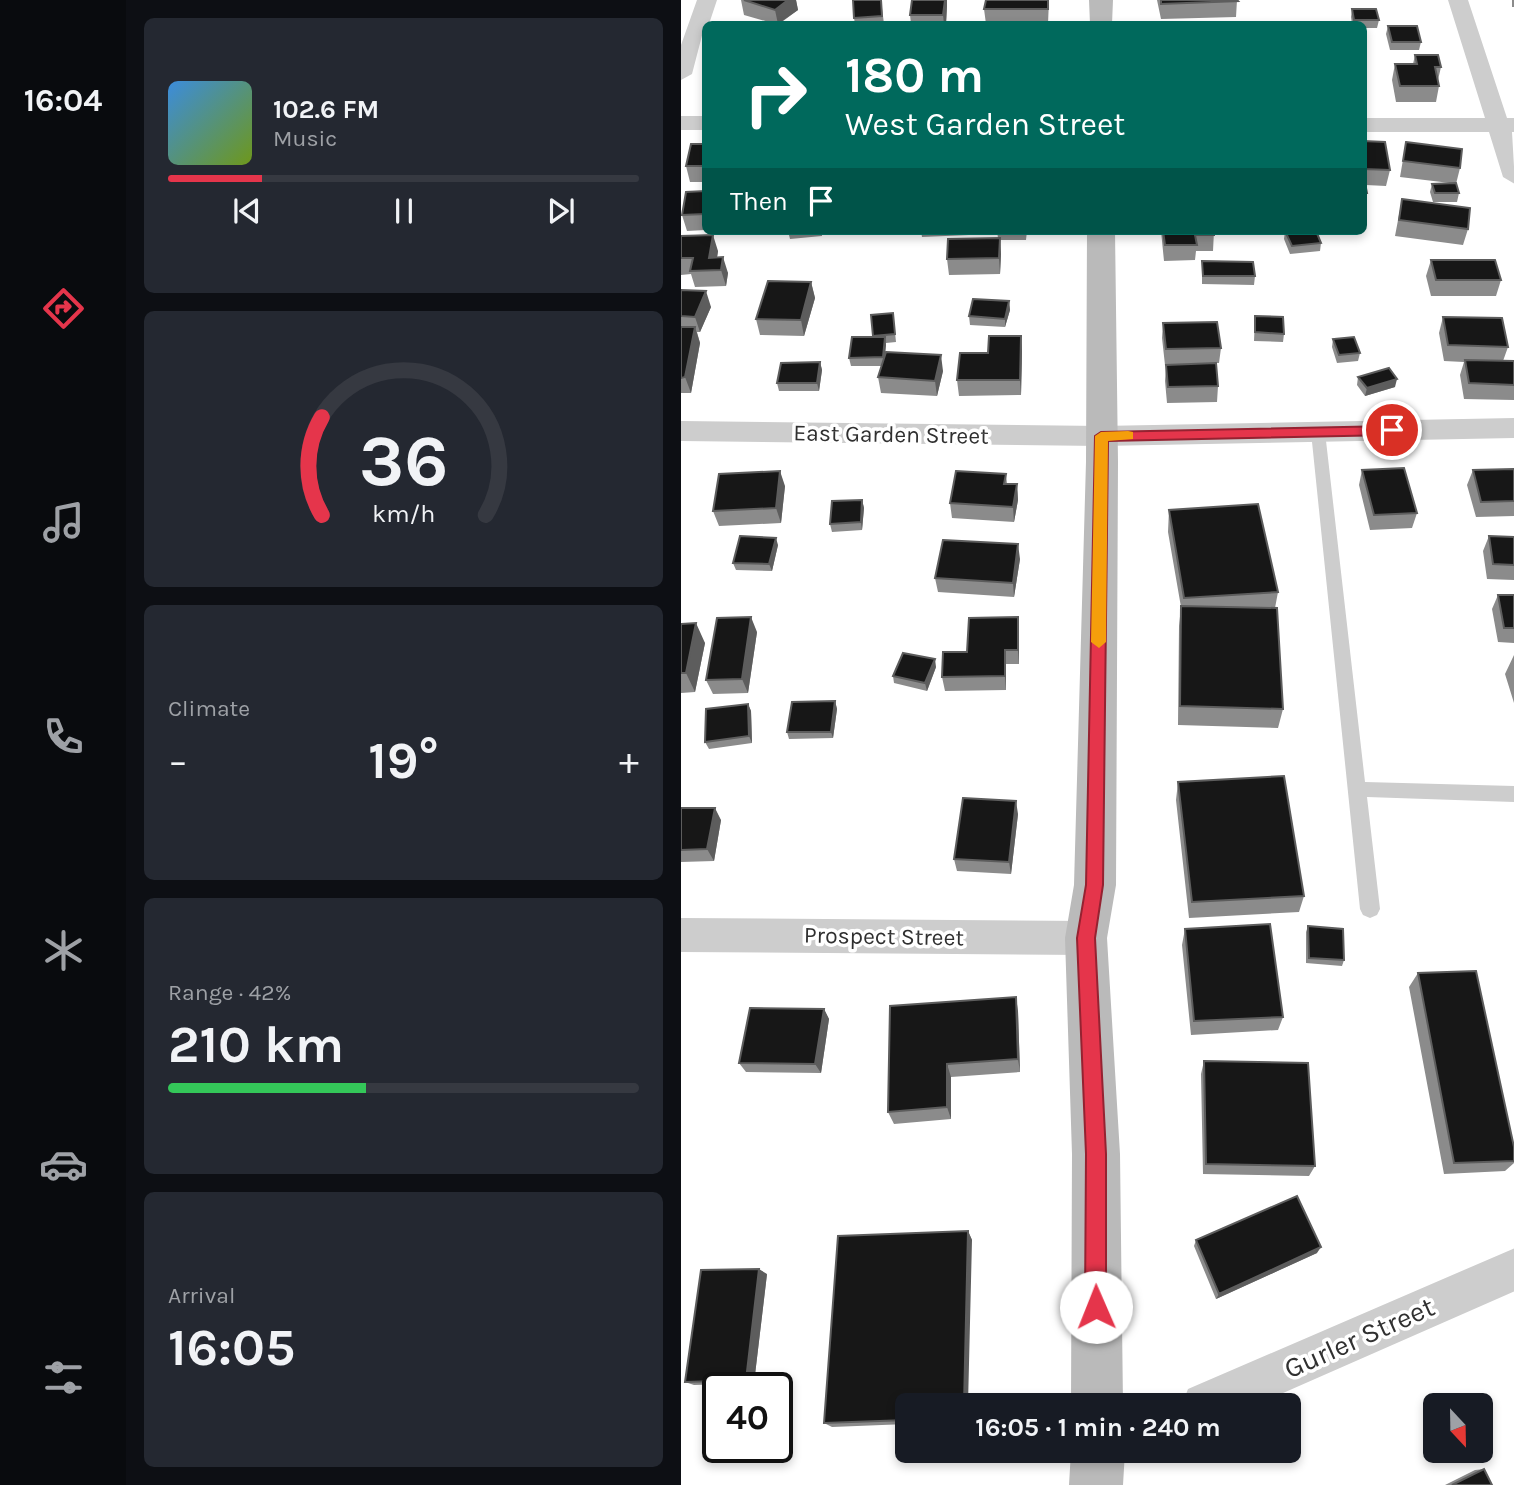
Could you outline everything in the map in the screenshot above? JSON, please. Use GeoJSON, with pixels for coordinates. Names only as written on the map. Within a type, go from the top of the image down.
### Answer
{"type":"FeatureCollection","features":[{"type":"Feature","properties":{"kind":"street"},"geometry":{"type":"LineString","coordinates":[[681,74],[707,0]]}},
{"type":"Feature","properties":{"kind":"street"},"geometry":{"type":"LineString","coordinates":[[1101,0],[1101,21]]}},
{"type":"Feature","properties":{"kind":"street"},"geometry":{"type":"LineString","coordinates":[[1458,0],[1506,125],[1514,177]]}},
{"type":"Feature","properties":{"kind":"street"},"geometry":{"type":"LineString","coordinates":[[681,123],[702,123]]}},
{"type":"Feature","properties":{"kind":"street"},"geometry":{"type":"LineString","coordinates":[[1367,125],[1506,125]]}},
{"type":"Feature","properties":{"kind":"street"},"geometry":{"type":"LineString","coordinates":[[1098,1393],[1096,1154],[1086,938],[1095,885],[1102,235]]}},
{"type":"Feature","properties":{"kind":"street","name":"East Garden Street"},"geometry":{"type":"LineString","coordinates":[[681,431],[1101,436],[1514,428]]}},
{"type":"Feature","properties":{"kind":"street","name":"Prospect Street"},"geometry":{"type":"LineString","coordinates":[[681,935],[1086,938]]}},
{"type":"Feature","properties":{"kind":"street","name":"Gurler Street"},"geometry":{"type":"LineString","coordinates":[[1231,1393],[1514,1269]]}},
{"type":"Feature","properties":{"kind":"lane"},"geometry":{"type":"LineString","coordinates":[[1318,432],[1370,909]]}},
{"type":"Feature","properties":{"kind":"lane"},"geometry":{"type":"LineString","coordinates":[[1355,789],[1514,794]]}},
{"type":"Feature","properties":{"kind":"building"},"geometry":{"type":"Polygon","coordinates":[[[744,0],[788,0],[775,10],[744,0]]]}},
{"type":"Feature","properties":{"kind":"building"},"geometry":{"type":"Polygon","coordinates":[[[853,0],[881,0],[882,16],[854,18],[853,0]]]}},
{"type":"Feature","properties":{"kind":"building"},"geometry":{"type":"Polygon","coordinates":[[[912,0],[945,0],[943,15],[910,15],[912,0]]]}},
{"type":"Feature","properties":{"kind":"building"},"geometry":{"type":"Polygon","coordinates":[[[986,0],[1048,0],[1048,9],[984,9],[986,0]]]}},
{"type":"Feature","properties":{"kind":"building"},"geometry":{"type":"Polygon","coordinates":[[[1161,0],[1237,0],[1238,1],[1161,4],[1161,0]]]}},
{"type":"Feature","properties":{"kind":"building"},"geometry":{"type":"Polygon","coordinates":[[[1352,9],[1376,9],[1379,20],[1354,20],[1352,9]]]}},
{"type":"Feature","properties":{"kind":"building"},"geometry":{"type":"Polygon","coordinates":[[[1388,26],[1417,26],[1421,42],[1392,42],[1388,26]]]}},
{"type":"Feature","properties":{"kind":"building"},"geometry":{"type":"Polygon","coordinates":[[[1415,55],[1438,55],[1441,67],[1435,67],[1439,86],[1400,86],[1395,64],[1417,64],[1415,55]]]}},
{"type":"Feature","properties":{"kind":"building"},"geometry":{"type":"Polygon","coordinates":[[[1367,141],[1385,142],[1390,170],[1367,169],[1367,141]]]}},
{"type":"Feature","properties":{"kind":"building"},"geometry":{"type":"Polygon","coordinates":[[[1406,142],[1462,149],[1460,168],[1403,161],[1406,142]]]}},
{"type":"Feature","properties":{"kind":"building"},"geometry":{"type":"Polygon","coordinates":[[[691,144],[702,144],[702,166],[686,166],[691,144]]]}},
{"type":"Feature","properties":{"kind":"building"},"geometry":{"type":"Polygon","coordinates":[[[1456,183],[1459,193],[1435,193],[1432,184],[1456,183]]]}},
{"type":"Feature","properties":{"kind":"building"},"geometry":{"type":"Polygon","coordinates":[[[702,191],[702,214],[682,215],[686,192],[702,191]]]}},
{"type":"Feature","properties":{"kind":"building"},"geometry":{"type":"Polygon","coordinates":[[[1402,199],[1470,208],[1468,229],[1399,220],[1402,199]]]}},
{"type":"Feature","properties":{"kind":"building"},"geometry":{"type":"Polygon","coordinates":[[[713,235],[709,258],[723,257],[721,270],[690,271],[693,258],[681,258],[681,236],[713,235]]]}},
{"type":"Feature","properties":{"kind":"building"},"geometry":{"type":"Polygon","coordinates":[[[1164,235],[1195,235],[1197,245],[1165,245],[1164,235]]]}},
{"type":"Feature","properties":{"kind":"building"},"geometry":{"type":"Polygon","coordinates":[[[1287,235],[1318,235],[1321,243],[1292,246],[1287,235]]]}},
{"type":"Feature","properties":{"kind":"building"},"geometry":{"type":"Polygon","coordinates":[[[1000,238],[999,258],[947,259],[948,239],[1000,238]]]}},
{"type":"Feature","properties":{"kind":"building"},"geometry":{"type":"Polygon","coordinates":[[[1431,260],[1495,260],[1501,280],[1436,280],[1431,260]]]}},
{"type":"Feature","properties":{"kind":"building"},"geometry":{"type":"Polygon","coordinates":[[[1202,261],[1253,262],[1255,276],[1203,276],[1202,261]]]}},
{"type":"Feature","properties":{"kind":"building"},"geometry":{"type":"Polygon","coordinates":[[[768,281],[811,282],[801,320],[756,319],[768,281]]]}},
{"type":"Feature","properties":{"kind":"building"},"geometry":{"type":"Polygon","coordinates":[[[681,290],[706,291],[695,317],[681,316],[681,290]]]}},
{"type":"Feature","properties":{"kind":"building"},"geometry":{"type":"Polygon","coordinates":[[[973,299],[1009,301],[1005,319],[969,316],[973,299]]]}},
{"type":"Feature","properties":{"kind":"building"},"geometry":{"type":"Polygon","coordinates":[[[893,313],[895,334],[873,336],[871,315],[893,313]]]}},
{"type":"Feature","properties":{"kind":"building"},"geometry":{"type":"Polygon","coordinates":[[[1255,316],[1283,317],[1284,334],[1255,332],[1255,316]]]}},
{"type":"Feature","properties":{"kind":"building"},"geometry":{"type":"Polygon","coordinates":[[[1443,317],[1502,318],[1508,347],[1448,345],[1443,317]]]}},
{"type":"Feature","properties":{"kind":"building"},"geometry":{"type":"Polygon","coordinates":[[[1217,322],[1221,348],[1166,349],[1163,323],[1217,322]]]}},
{"type":"Feature","properties":{"kind":"building"},"geometry":{"type":"Polygon","coordinates":[[[681,327],[695,327],[685,377],[681,378],[681,327]]]}},
{"type":"Feature","properties":{"kind":"building"},"geometry":{"type":"Polygon","coordinates":[[[989,336],[1021,336],[1020,380],[957,380],[960,353],[988,353],[989,336]]]}},
{"type":"Feature","properties":{"kind":"building"},"geometry":{"type":"Polygon","coordinates":[[[852,337],[885,337],[883,357],[849,358],[852,337]]]}},
{"type":"Feature","properties":{"kind":"building"},"geometry":{"type":"Polygon","coordinates":[[[1354,337],[1360,353],[1339,355],[1333,339],[1354,337]]]}},
{"type":"Feature","properties":{"kind":"building"},"geometry":{"type":"Polygon","coordinates":[[[886,352],[941,355],[935,381],[878,377],[886,352]]]}},
{"type":"Feature","properties":{"kind":"building"},"geometry":{"type":"Polygon","coordinates":[[[1465,360],[1514,361],[1514,385],[1469,383],[1465,360]]]}},
{"type":"Feature","properties":{"kind":"building"},"geometry":{"type":"Polygon","coordinates":[[[820,362],[817,383],[777,383],[781,363],[820,362]]]}},
{"type":"Feature","properties":{"kind":"building"},"geometry":{"type":"Polygon","coordinates":[[[1216,363],[1218,386],[1168,387],[1166,365],[1216,363]]]}},
{"type":"Feature","properties":{"kind":"building"},"geometry":{"type":"Polygon","coordinates":[[[1389,368],[1397,379],[1367,388],[1358,377],[1389,368]]]}},
{"type":"Feature","properties":{"kind":"building"},"geometry":{"type":"Polygon","coordinates":[[[1404,468],[1417,513],[1374,515],[1362,470],[1404,468]]]}},
{"type":"Feature","properties":{"kind":"building"},"geometry":{"type":"Polygon","coordinates":[[[1514,469],[1514,501],[1481,502],[1473,470],[1514,469]]]}},
{"type":"Feature","properties":{"kind":"building"},"geometry":{"type":"Polygon","coordinates":[[[780,471],[776,508],[713,511],[719,474],[780,471]]]}},
{"type":"Feature","properties":{"kind":"building"},"geometry":{"type":"Polygon","coordinates":[[[956,471],[1006,474],[1004,484],[1017,484],[1013,507],[950,503],[956,471]]]}},
{"type":"Feature","properties":{"kind":"building"},"geometry":{"type":"Polygon","coordinates":[[[862,500],[861,522],[830,524],[832,501],[862,500]]]}},
{"type":"Feature","properties":{"kind":"building"},"geometry":{"type":"Polygon","coordinates":[[[1258,504],[1278,592],[1184,598],[1169,510],[1258,504]]]}},
{"type":"Feature","properties":{"kind":"building"},"geometry":{"type":"Polygon","coordinates":[[[740,536],[776,538],[769,564],[733,563],[740,536]]]}},
{"type":"Feature","properties":{"kind":"building"},"geometry":{"type":"Polygon","coordinates":[[[1489,536],[1514,537],[1514,565],[1493,564],[1489,536]]]}},
{"type":"Feature","properties":{"kind":"building"},"geometry":{"type":"Polygon","coordinates":[[[943,540],[1018,544],[1013,583],[935,578],[943,540]]]}},
{"type":"Feature","properties":{"kind":"building"},"geometry":{"type":"Polygon","coordinates":[[[1498,595],[1514,595],[1514,628],[1504,628],[1498,595]]]}},
{"type":"Feature","properties":{"kind":"building"},"geometry":{"type":"Polygon","coordinates":[[[1181,606],[1277,608],[1283,709],[1180,706],[1181,606]]]}},
{"type":"Feature","properties":{"kind":"building"},"geometry":{"type":"Polygon","coordinates":[[[751,617],[742,679],[706,680],[717,618],[751,617]]]}},
{"type":"Feature","properties":{"kind":"building"},"geometry":{"type":"Polygon","coordinates":[[[1018,617],[1018,650],[1005,650],[1005,676],[942,677],[943,652],[967,652],[969,618],[1018,617]]]}},
{"type":"Feature","properties":{"kind":"building"},"geometry":{"type":"Polygon","coordinates":[[[696,623],[686,673],[681,673],[681,624],[696,623]]]}},
{"type":"Feature","properties":{"kind":"building"},"geometry":{"type":"Polygon","coordinates":[[[903,653],[935,659],[925,683],[893,676],[903,653]]]}},
{"type":"Feature","properties":{"kind":"building"},"geometry":{"type":"Polygon","coordinates":[[[835,701],[831,732],[787,732],[792,702],[835,701]]]}},
{"type":"Feature","properties":{"kind":"building"},"geometry":{"type":"Polygon","coordinates":[[[748,704],[749,736],[705,742],[706,709],[748,704]]]}},
{"type":"Feature","properties":{"kind":"building"},"geometry":{"type":"Polygon","coordinates":[[[1284,776],[1304,896],[1192,902],[1178,782],[1284,776]]]}},
{"type":"Feature","properties":{"kind":"building"},"geometry":{"type":"Polygon","coordinates":[[[963,798],[1016,801],[1009,862],[954,859],[963,798]]]}},
{"type":"Feature","properties":{"kind":"building"},"geometry":{"type":"Polygon","coordinates":[[[681,808],[715,808],[707,849],[681,850],[681,808]]]}},
{"type":"Feature","properties":{"kind":"building"},"geometry":{"type":"Polygon","coordinates":[[[1270,924],[1283,1017],[1194,1021],[1185,929],[1270,924]]]}},
{"type":"Feature","properties":{"kind":"building"},"geometry":{"type":"Polygon","coordinates":[[[1308,926],[1343,929],[1344,960],[1309,958],[1308,926]]]}},
{"type":"Feature","properties":{"kind":"building"},"geometry":{"type":"Polygon","coordinates":[[[1476,971],[1514,1147],[1514,1161],[1454,1163],[1418,973],[1476,971]]]}},
{"type":"Feature","properties":{"kind":"building"},"geometry":{"type":"Polygon","coordinates":[[[1016,997],[1018,1059],[947,1064],[947,1107],[888,1112],[890,1006],[1016,997]]]}},
{"type":"Feature","properties":{"kind":"building"},"geometry":{"type":"Polygon","coordinates":[[[750,1008],[824,1009],[815,1064],[739,1063],[750,1008]]]}},
{"type":"Feature","properties":{"kind":"building"},"geometry":{"type":"Polygon","coordinates":[[[1204,1061],[1308,1063],[1315,1166],[1206,1164],[1204,1061]]]}},
{"type":"Feature","properties":{"kind":"building"},"geometry":{"type":"Polygon","coordinates":[[[1297,1196],[1321,1247],[1219,1294],[1196,1240],[1297,1196]]]}},
{"type":"Feature","properties":{"kind":"building"},"geometry":{"type":"Polygon","coordinates":[[[968,1231],[964,1393],[895,1393],[895,1420],[824,1423],[838,1236],[968,1231]]]}},
{"type":"Feature","properties":{"kind":"building"},"geometry":{"type":"Polygon","coordinates":[[[759,1269],[747,1372],[702,1372],[702,1381],[685,1382],[701,1270],[759,1269]]]}},
{"type":"Feature","properties":{"kind":"building"},"geometry":{"type":"Polygon","coordinates":[[[1484,1469],[1492,1485],[1452,1485],[1484,1469]]]}},
{"type":"Feature","properties":{"kind":"slow traffic"},"geometry":{"type":"LineString","coordinates":[[1099,642],[1101,436],[1128,436]]}},
{"type":"Feature","properties":{"kind":"route"},"geometry":{"type":"LineString","coordinates":[[1096,1307],[1096,1154],[1086,938],[1095,885],[1101,436],[1392,430]]}}]}
